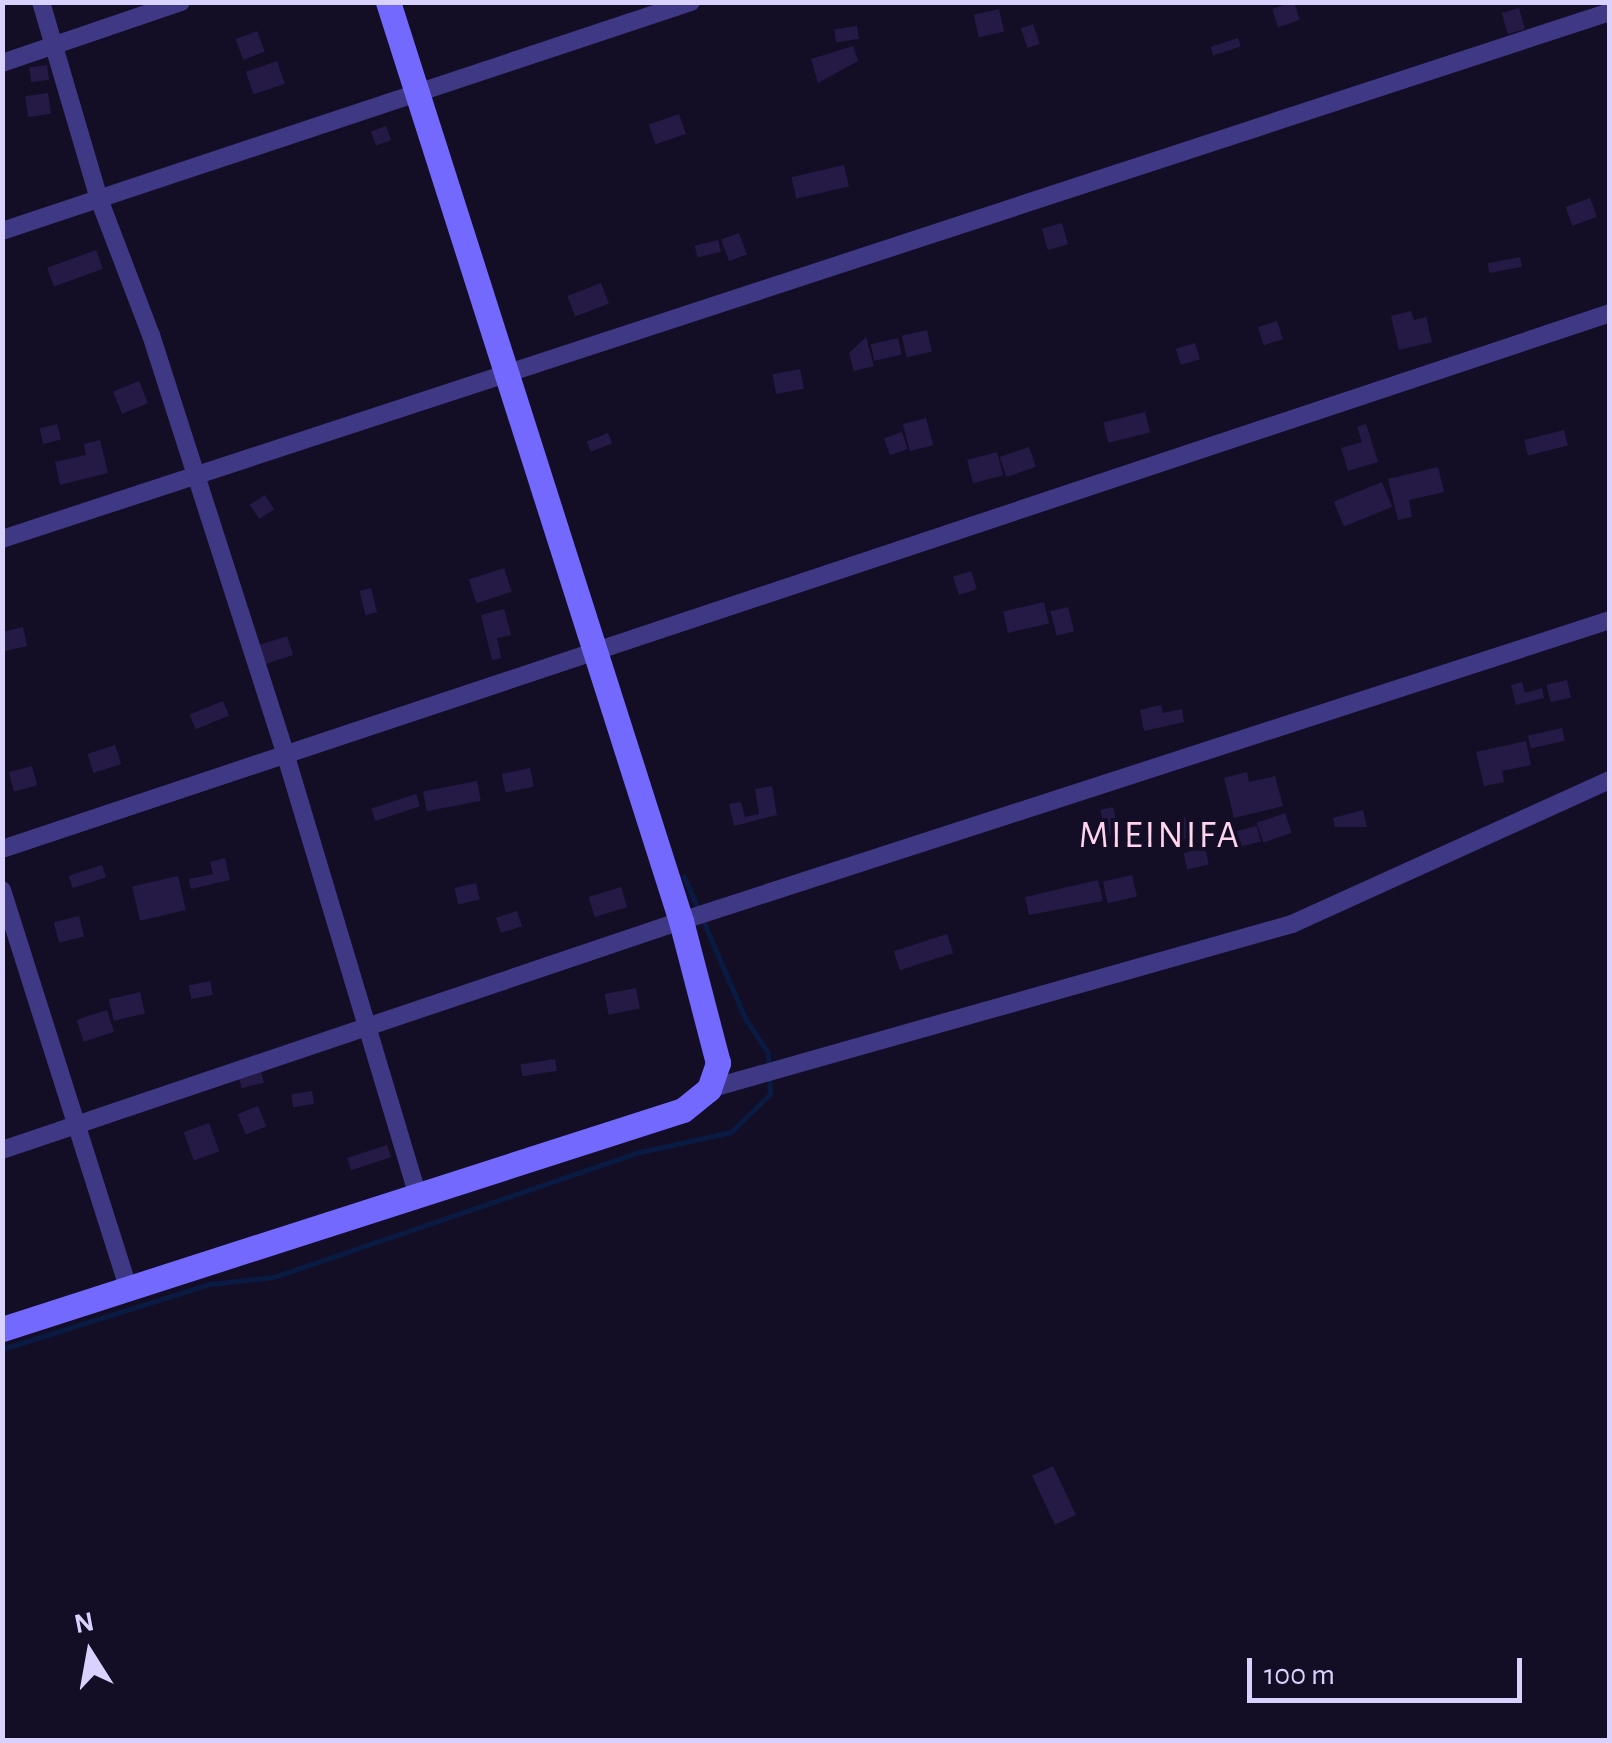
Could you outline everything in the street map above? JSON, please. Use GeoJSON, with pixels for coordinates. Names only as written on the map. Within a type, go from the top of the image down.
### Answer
{"type":"FeatureCollection","features":[{"type":"Feature","properties":{"kind":"street"},"geometry":{"type":"LineString","coordinates":[[41,2],[100,198],[285,753],[418,1195]]}},
{"type":"Feature","properties":{"kind":"street"},"geometry":{"type":"LineString","coordinates":[[2,62],[181,2]]}},
{"type":"Feature","properties":{"kind":"street"},"geometry":{"type":"LineString","coordinates":[[388,2],[681,921],[718,1063],[709,1089]]}},
{"type":"Feature","properties":{"kind":"street"},"geometry":{"type":"LineString","coordinates":[[2,231],[691,2]]}},
{"type":"Feature","properties":{"kind":"street"},"geometry":{"type":"LineString","coordinates":[[2,539],[505,370],[1610,12]]}},
{"type":"Feature","properties":{"kind":"street"},"geometry":{"type":"LineString","coordinates":[[2,849],[594,647],[1610,313]]}},
{"type":"Feature","properties":{"kind":"street"},"geometry":{"type":"LineString","coordinates":[[2,1150],[681,921],[1610,620]]}},
{"type":"Feature","properties":{"kind":"street"},"geometry":{"type":"LineString","coordinates":[[2,1329],[683,1110],[709,1089],[1292,924],[1610,780]]}},
{"type":"Feature","properties":{"kind":"street"},"geometry":{"type":"LineString","coordinates":[[2,890],[128,1287]]}},
{"type":"Feature","properties":{"kind":"building"},"geometry":{"type":"Polygon","coordinates":[[[1294,2],[1300,20],[1278,27],[1272,9],[1294,2]]]}},
{"type":"Feature","properties":{"kind":"building"},"geometry":{"type":"Polygon","coordinates":[[[1519,8],[1525,29],[1508,34],[1502,13],[1519,8]]]}},
{"type":"Feature","properties":{"kind":"building"},"geometry":{"type":"Polygon","coordinates":[[[999,9],[1004,31],[979,37],[974,15],[999,9]]]}},
{"type":"Feature","properties":{"kind":"building"},"geometry":{"type":"Polygon","coordinates":[[[1033,24],[1040,44],[1028,48],[1021,28],[1033,24]]]}},
{"type":"Feature","properties":{"kind":"building"},"geometry":{"type":"Polygon","coordinates":[[[857,26],[859,39],[836,42],[834,30],[857,26]]]}},
{"type":"Feature","properties":{"kind":"building"},"geometry":{"type":"Polygon","coordinates":[[[257,31],[265,52],[243,60],[236,39],[257,31]]]}},
{"type":"Feature","properties":{"kind":"building"},"geometry":{"type":"Polygon","coordinates":[[[1238,38],[1241,47],[1213,56],[1210,47],[1238,38]]]}},
{"type":"Feature","properties":{"kind":"building"},"geometry":{"type":"Polygon","coordinates":[[[853,46],[858,61],[818,83],[811,59],[853,46]]]}},
{"type":"Feature","properties":{"kind":"building"},"geometry":{"type":"Polygon","coordinates":[[[277,61],[285,84],[254,94],[246,72],[277,61]]]}},
{"type":"Feature","properties":{"kind":"building"},"geometry":{"type":"Polygon","coordinates":[[[47,65],[49,80],[31,82],[29,68],[47,65]]]}},
{"type":"Feature","properties":{"kind":"building"},"geometry":{"type":"Polygon","coordinates":[[[48,93],[51,114],[28,117],[25,96],[48,93]]]}},
{"type":"Feature","properties":{"kind":"building"},"geometry":{"type":"Polygon","coordinates":[[[679,114],[686,134],[656,144],[649,124],[679,114]]]}},
{"type":"Feature","properties":{"kind":"building"},"geometry":{"type":"Polygon","coordinates":[[[386,126],[391,140],[376,146],[371,131],[386,126]]]}},
{"type":"Feature","properties":{"kind":"building"},"geometry":{"type":"Polygon","coordinates":[[[844,165],[849,186],[796,199],[791,177],[844,165]]]}},
{"type":"Feature","properties":{"kind":"building"},"geometry":{"type":"Polygon","coordinates":[[[1590,198],[1597,217],[1572,226],[1566,207],[1590,198]]]}},
{"type":"Feature","properties":{"kind":"building"},"geometry":{"type":"Polygon","coordinates":[[[1062,223],[1068,244],[1048,250],[1042,229],[1062,223]]]}},
{"type":"Feature","properties":{"kind":"building"},"geometry":{"type":"Polygon","coordinates":[[[739,233],[747,255],[729,261],[721,239],[739,233]]]}},
{"type":"Feature","properties":{"kind":"building"},"geometry":{"type":"Polygon","coordinates":[[[718,240],[721,252],[698,257],[695,246],[718,240]]]}},
{"type":"Feature","properties":{"kind":"building"},"geometry":{"type":"Polygon","coordinates":[[[96,250],[103,269],[54,287],[47,268],[96,250]]]}},
{"type":"Feature","properties":{"kind":"building"},"geometry":{"type":"Polygon","coordinates":[[[1520,257],[1522,267],[1490,273],[1488,263],[1520,257]]]}},
{"type":"Feature","properties":{"kind":"building"},"geometry":{"type":"Polygon","coordinates":[[[601,283],[609,304],[575,316],[567,296],[601,283]]]}},
{"type":"Feature","properties":{"kind":"building"},"geometry":{"type":"Polygon","coordinates":[[[1411,311],[1414,320],[1426,317],[1432,342],[1399,350],[1391,316],[1411,311]]]}},
{"type":"Feature","properties":{"kind":"building"},"geometry":{"type":"Polygon","coordinates":[[[1277,321],[1283,339],[1264,345],[1258,327],[1277,321]]]}},
{"type":"Feature","properties":{"kind":"building"},"geometry":{"type":"Polygon","coordinates":[[[927,330],[932,351],[907,357],[902,336],[927,330]]]}},
{"type":"Feature","properties":{"kind":"building"},"geometry":{"type":"Polygon","coordinates":[[[866,337],[874,366],[854,371],[849,353],[866,337]]]}},
{"type":"Feature","properties":{"kind":"building"},"geometry":{"type":"Polygon","coordinates":[[[898,338],[902,355],[875,361],[871,344],[898,338]]]}},
{"type":"Feature","properties":{"kind":"building"},"geometry":{"type":"Polygon","coordinates":[[[1195,343],[1200,359],[1181,365],[1176,349],[1195,343]]]}},
{"type":"Feature","properties":{"kind":"building"},"geometry":{"type":"Polygon","coordinates":[[[800,369],[804,389],[776,394],[773,374],[800,369]]]}},
{"type":"Feature","properties":{"kind":"building"},"geometry":{"type":"Polygon","coordinates":[[[139,381],[148,403],[122,414],[113,391],[139,381]]]}},
{"type":"Feature","properties":{"kind":"building"},"geometry":{"type":"Polygon","coordinates":[[[1145,412],[1150,432],[1108,443],[1103,422],[1145,412]]]}},
{"type":"Feature","properties":{"kind":"building"},"geometry":{"type":"Polygon","coordinates":[[[926,418],[933,445],[910,451],[903,424],[926,418]]]}},
{"type":"Feature","properties":{"kind":"building"},"geometry":{"type":"Polygon","coordinates":[[[57,424],[61,440],[43,444],[40,428],[57,424]]]}},
{"type":"Feature","properties":{"kind":"building"},"geometry":{"type":"Polygon","coordinates":[[[1366,424],[1378,462],[1348,471],[1341,448],[1362,442],[1357,427],[1366,424]]]}},
{"type":"Feature","properties":{"kind":"building"},"geometry":{"type":"Polygon","coordinates":[[[1564,430],[1568,446],[1528,455],[1524,440],[1564,430]]]}},
{"type":"Feature","properties":{"kind":"building"},"geometry":{"type":"Polygon","coordinates":[[[902,432],[908,449],[890,455],[884,438],[902,432]]]}},
{"type":"Feature","properties":{"kind":"building"},"geometry":{"type":"Polygon","coordinates":[[[608,433],[612,443],[591,452],[587,442],[608,433]]]}},
{"type":"Feature","properties":{"kind":"building"},"geometry":{"type":"Polygon","coordinates":[[[100,440],[108,473],[60,485],[55,462],[86,455],[84,444],[100,440]]]}},
{"type":"Feature","properties":{"kind":"building"},"geometry":{"type":"Polygon","coordinates":[[[1029,447],[1036,467],[1007,477],[1000,457],[1029,447]]]}},
{"type":"Feature","properties":{"kind":"building"},"geometry":{"type":"Polygon","coordinates":[[[997,452],[1003,475],[973,483],[967,460],[997,452]]]}},
{"type":"Feature","properties":{"kind":"building"},"geometry":{"type":"Polygon","coordinates":[[[1438,467],[1444,492],[1409,500],[1412,517],[1398,520],[1388,479],[1438,467]]]}},
{"type":"Feature","properties":{"kind":"building"},"geometry":{"type":"Polygon","coordinates":[[[1382,482],[1392,507],[1344,527],[1334,501],[1382,482]]]}},
{"type":"Feature","properties":{"kind":"building"},"geometry":{"type":"Polygon","coordinates":[[[265,495],[274,509],[259,519],[250,505],[265,495]]]}},
{"type":"Feature","properties":{"kind":"building"},"geometry":{"type":"Polygon","coordinates":[[[504,568],[512,592],[477,603],[469,579],[504,568]]]}},
{"type":"Feature","properties":{"kind":"building"},"geometry":{"type":"Polygon","coordinates":[[[971,571],[977,589],[959,595],[953,577],[971,571]]]}},
{"type":"Feature","properties":{"kind":"building"},"geometry":{"type":"Polygon","coordinates":[[[371,588],[377,612],[365,615],[359,591],[371,588]]]}},
{"type":"Feature","properties":{"kind":"building"},"geometry":{"type":"Polygon","coordinates":[[[1044,602],[1049,623],[1008,633],[1003,611],[1044,602]]]}},
{"type":"Feature","properties":{"kind":"building"},"geometry":{"type":"Polygon","coordinates":[[[1068,607],[1074,631],[1057,636],[1051,611],[1068,607]]]}},
{"type":"Feature","properties":{"kind":"building"},"geometry":{"type":"Polygon","coordinates":[[[504,609],[511,635],[497,638],[501,658],[492,660],[481,615],[504,609]]]}},
{"type":"Feature","properties":{"kind":"building"},"geometry":{"type":"Polygon","coordinates":[[[23,627],[27,646],[2,652],[2,632],[23,627]]]}},
{"type":"Feature","properties":{"kind":"building"},"geometry":{"type":"Polygon","coordinates":[[[287,636],[293,655],[266,664],[259,645],[287,636]]]}},
{"type":"Feature","properties":{"kind":"building"},"geometry":{"type":"Polygon","coordinates":[[[1567,680],[1571,698],[1551,702],[1547,685],[1567,680]]]}},
{"type":"Feature","properties":{"kind":"building"},"geometry":{"type":"Polygon","coordinates":[[[1522,682],[1525,693],[1542,688],[1544,698],[1516,705],[1511,685],[1522,682]]]}},
{"type":"Feature","properties":{"kind":"building"},"geometry":{"type":"Polygon","coordinates":[[[223,701],[229,716],[196,729],[190,714],[223,701]]]}},
{"type":"Feature","properties":{"kind":"building"},"geometry":{"type":"Polygon","coordinates":[[[1161,705],[1163,713],[1182,709],[1184,722],[1144,731],[1140,710],[1161,705]]]}},
{"type":"Feature","properties":{"kind":"building"},"geometry":{"type":"Polygon","coordinates":[[[1562,728],[1565,741],[1531,749],[1528,736],[1562,728]]]}},
{"type":"Feature","properties":{"kind":"building"},"geometry":{"type":"Polygon","coordinates":[[[1526,741],[1531,765],[1502,771],[1504,782],[1484,786],[1476,752],[1526,741]]]}},
{"type":"Feature","properties":{"kind":"building"},"geometry":{"type":"Polygon","coordinates":[[[115,745],[121,764],[94,773],[87,754],[115,745]]]}},
{"type":"Feature","properties":{"kind":"building"},"geometry":{"type":"Polygon","coordinates":[[[32,766],[37,785],[14,792],[9,772],[32,766]]]}},
{"type":"Feature","properties":{"kind":"building"},"geometry":{"type":"Polygon","coordinates":[[[530,768],[534,787],[506,793],[502,774],[530,768]]]}},
{"type":"Feature","properties":{"kind":"building"},"geometry":{"type":"Polygon","coordinates":[[[1247,772],[1249,782],[1275,776],[1283,806],[1234,818],[1224,778],[1247,772]]]}},
{"type":"Feature","properties":{"kind":"building"},"geometry":{"type":"Polygon","coordinates":[[[477,781],[481,801],[427,811],[423,791],[477,781]]]}},
{"type":"Feature","properties":{"kind":"building"},"geometry":{"type":"Polygon","coordinates":[[[772,786],[777,815],[734,826],[729,804],[741,802],[745,817],[759,814],[755,789],[772,786]]]}},
{"type":"Feature","properties":{"kind":"building"},"geometry":{"type":"Polygon","coordinates":[[[416,794],[420,806],[375,821],[371,809],[416,794]]]}},
{"type":"Feature","properties":{"kind":"building"},"geometry":{"type":"Polygon","coordinates":[[[1113,807],[1119,833],[1106,836],[1100,810],[1113,807]]]}},
{"type":"Feature","properties":{"kind":"building"},"geometry":{"type":"Polygon","coordinates":[[[1363,810],[1367,827],[1335,827],[1333,818],[1363,810]]]}},
{"type":"Feature","properties":{"kind":"building"},"geometry":{"type":"Polygon","coordinates":[[[1285,813],[1292,833],[1263,843],[1257,823],[1285,813]]]}},
{"type":"Feature","properties":{"kind":"building"},"geometry":{"type":"Polygon","coordinates":[[[1185,817],[1191,837],[1180,841],[1174,821],[1185,817]]]}},
{"type":"Feature","properties":{"kind":"building"},"geometry":{"type":"Polygon","coordinates":[[[1257,826],[1261,842],[1240,847],[1236,831],[1257,826]]]}},
{"type":"Feature","properties":{"kind":"building"},"geometry":{"type":"Polygon","coordinates":[[[1205,848],[1209,865],[1187,870],[1184,853],[1205,848]]]}},
{"type":"Feature","properties":{"kind":"building"},"geometry":{"type":"Polygon","coordinates":[[[225,858],[230,880],[191,889],[189,879],[213,874],[210,862],[225,858]]]}},
{"type":"Feature","properties":{"kind":"building"},"geometry":{"type":"Polygon","coordinates":[[[102,865],[106,877],[73,888],[69,876],[102,865]]]}},
{"type":"Feature","properties":{"kind":"building"},"geometry":{"type":"Polygon","coordinates":[[[1132,875],[1137,896],[1108,903],[1103,882],[1132,875]]]}},
{"type":"Feature","properties":{"kind":"building"},"geometry":{"type":"Polygon","coordinates":[[[178,876],[186,910],[140,921],[132,887],[178,876]]]}},
{"type":"Feature","properties":{"kind":"building"},"geometry":{"type":"Polygon","coordinates":[[[1098,880],[1103,901],[1029,915],[1025,897],[1098,880]]]}},
{"type":"Feature","properties":{"kind":"building"},"geometry":{"type":"Polygon","coordinates":[[[476,883],[480,900],[458,905],[455,888],[476,883]]]}},
{"type":"Feature","properties":{"kind":"building"},"geometry":{"type":"Polygon","coordinates":[[[621,887],[627,907],[595,917],[588,897],[621,887]]]}},
{"type":"Feature","properties":{"kind":"building"},"geometry":{"type":"Polygon","coordinates":[[[517,911],[522,926],[501,933],[496,918],[517,911]]]}},
{"type":"Feature","properties":{"kind":"building"},"geometry":{"type":"Polygon","coordinates":[[[79,916],[84,936],[59,943],[54,922],[79,916]]]}},
{"type":"Feature","properties":{"kind":"building"},"geometry":{"type":"Polygon","coordinates":[[[947,934],[953,953],[900,970],[894,951],[947,934]]]}},
{"type":"Feature","properties":{"kind":"building"},"geometry":{"type":"Polygon","coordinates":[[[210,981],[213,995],[191,999],[188,986],[210,981]]]}},
{"type":"Feature","properties":{"kind":"building"},"geometry":{"type":"Polygon","coordinates":[[[636,988],[640,1009],[609,1015],[605,994],[636,988]]]}},
{"type":"Feature","properties":{"kind":"building"},"geometry":{"type":"Polygon","coordinates":[[[140,992],[145,1013],[114,1021],[109,999],[140,992]]]}},
{"type":"Feature","properties":{"kind":"building"},"geometry":{"type":"Polygon","coordinates":[[[107,1010],[114,1032],[84,1042],[77,1020],[107,1010]]]}},
{"type":"Feature","properties":{"kind":"building"},"geometry":{"type":"Polygon","coordinates":[[[555,1059],[557,1071],[522,1076],[520,1064],[555,1059]]]}},
{"type":"Feature","properties":{"kind":"building"},"geometry":{"type":"Polygon","coordinates":[[[261,1071],[264,1083],[242,1088],[239,1077],[261,1071]]]}},
{"type":"Feature","properties":{"kind":"building"},"geometry":{"type":"Polygon","coordinates":[[[312,1091],[314,1104],[293,1107],[291,1094],[312,1091]]]}},
{"type":"Feature","properties":{"kind":"building"},"geometry":{"type":"Polygon","coordinates":[[[258,1106],[266,1126],[246,1135],[238,1114],[258,1106]]]}},
{"type":"Feature","properties":{"kind":"building"},"geometry":{"type":"Polygon","coordinates":[[[209,1123],[219,1151],[194,1160],[184,1132],[209,1123]]]}},
{"type":"Feature","properties":{"kind":"building"},"geometry":{"type":"Polygon","coordinates":[[[387,1145],[391,1157],[351,1170],[347,1158],[387,1145]]]}},
{"type":"Feature","properties":{"kind":"building"},"geometry":{"type":"Polygon","coordinates":[[[1053,1466],[1076,1515],[1055,1525],[1032,1476],[1053,1466]]]}},
{"type":"Feature","properties":{"kind":"waterway"},"geometry":{"type":"LineString","coordinates":[[684,877],[699,911]]}},
{"type":"Feature","properties":{"kind":"waterway"},"geometry":{"type":"LineString","coordinates":[[2,1349],[210,1284],[274,1277],[640,1152],[731,1132],[770,1094],[768,1053],[745,1018],[703,921]]}},
{"type":"Feature","properties":{"kind":"district","name":"MIEINIFA"},"geometry":{"type":"Point","coordinates":[1160,837]}}]}
